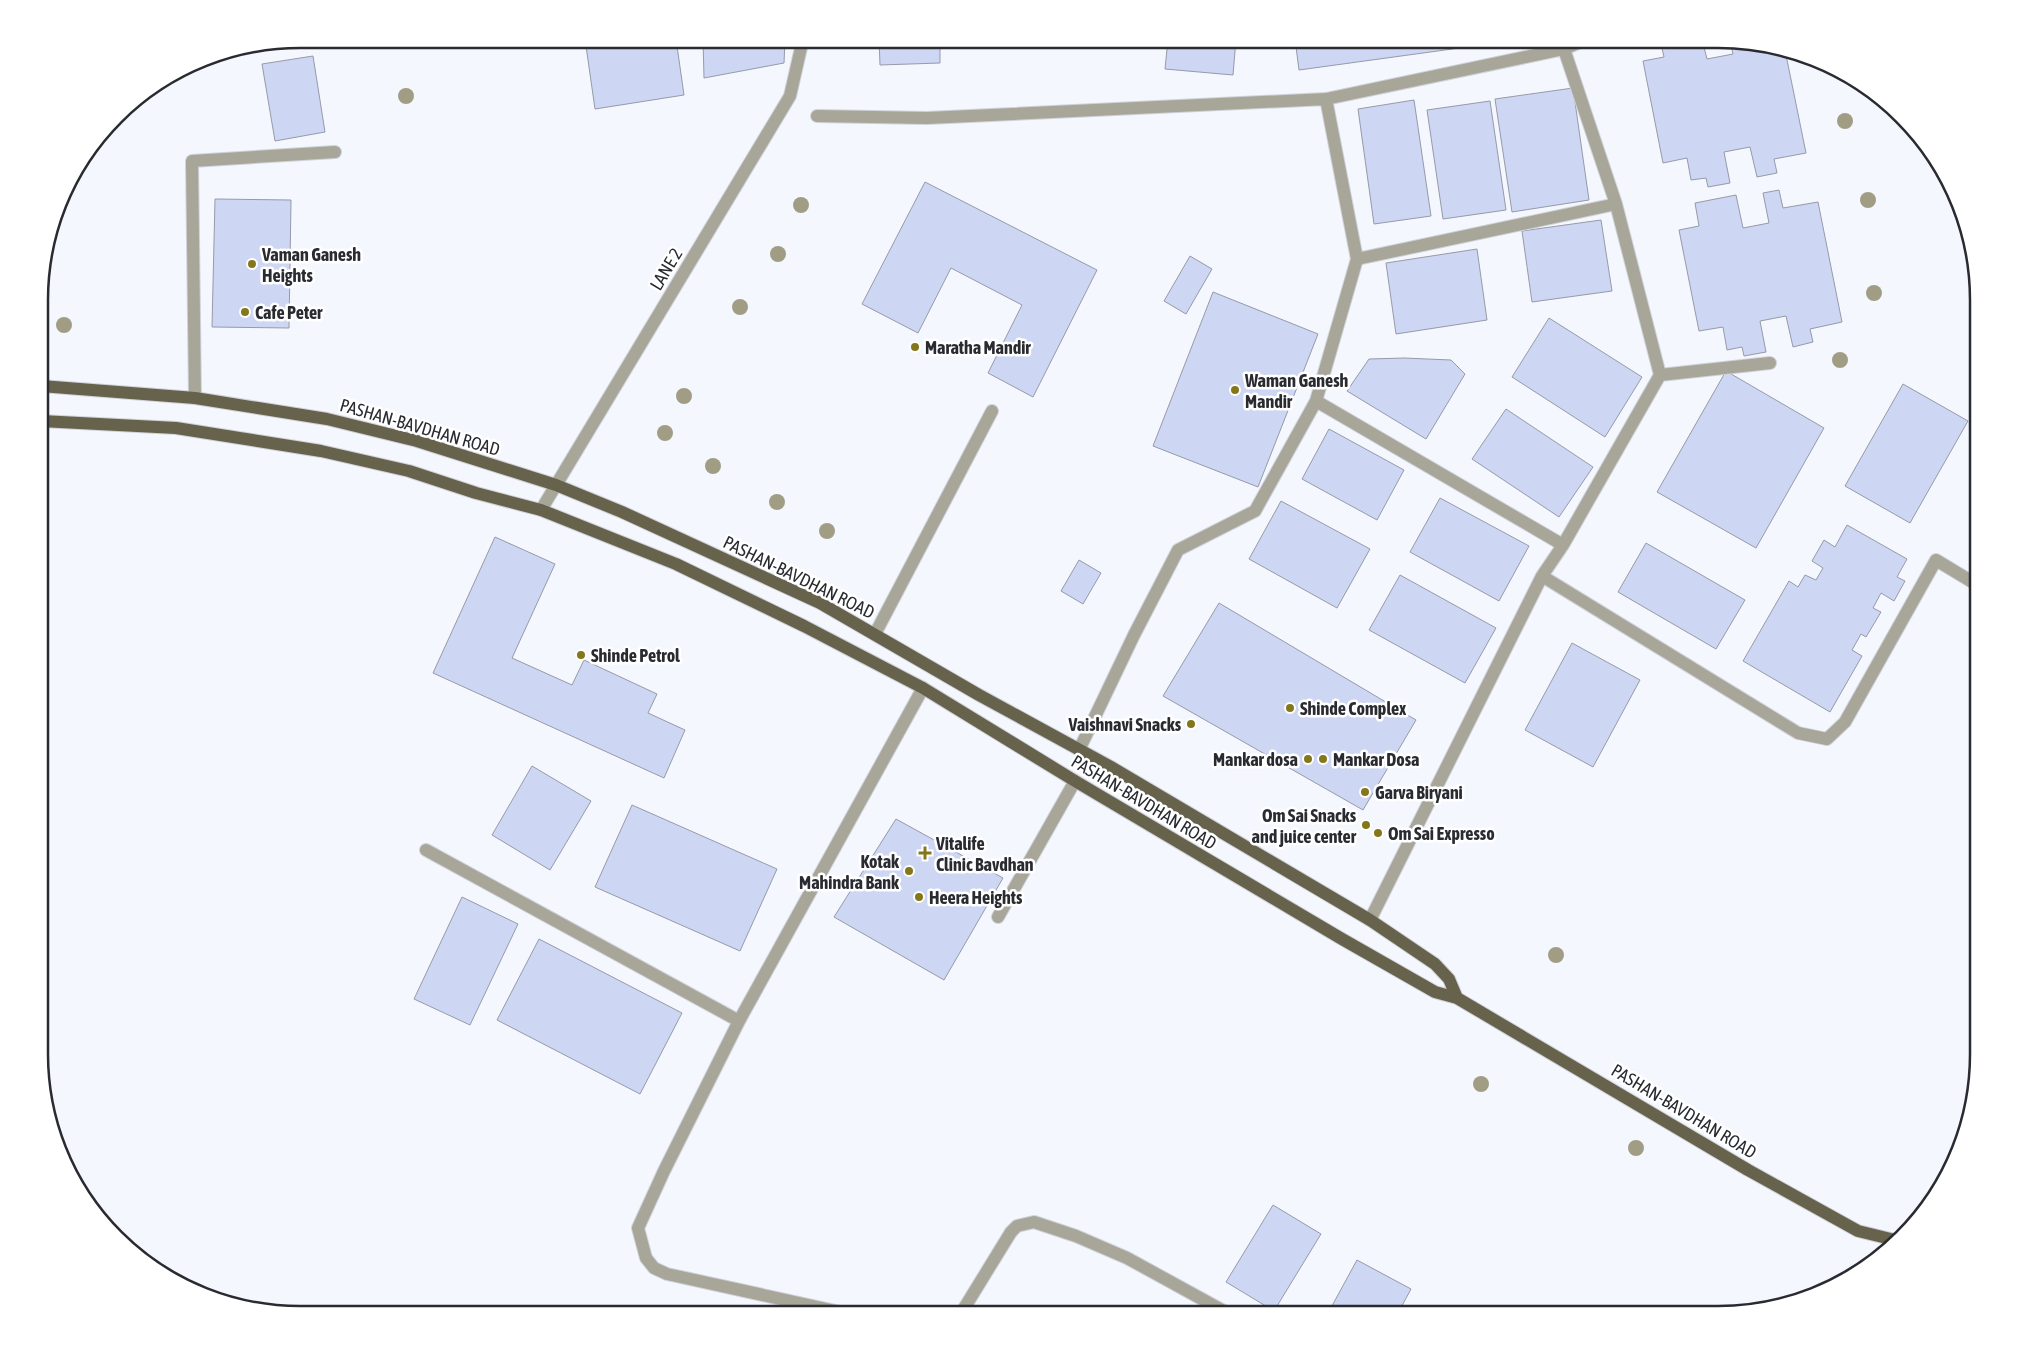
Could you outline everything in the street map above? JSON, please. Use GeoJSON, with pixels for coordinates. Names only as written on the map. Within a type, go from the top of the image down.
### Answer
{"type":"FeatureCollection","features":[{"type":"Feature","properties":{"kind":"main road","name":"PASHAN-BAVDHAN ROAD"},"geometry":{"type":"LineString","coordinates":[[48,387],[195,398],[336,421],[417,440],[556,485],[622,512],[820,603],[978,695],[1079,750],[1370,920],[1435,964],[1449,979],[1457,998]]}},
{"type":"Feature","properties":{"kind":"main road","name":"PASHAN-BAVDHAN ROAD"},"geometry":{"type":"LineString","coordinates":[[48,421],[176,428],[320,451],[408,471],[476,493],[541,510],[684,568],[804,626],[923,688],[1075,781],[1435,992],[1457,998],[1748,1170],[1858,1231],[1891,1239]]}},
{"type":"Feature","properties":{"kind":"street","name":"LANE 2"},"geometry":{"type":"LineString","coordinates":[[541,510],[790,96],[801,48]]}},
{"type":"Feature","properties":{"kind":"street"},"geometry":{"type":"LineString","coordinates":[[817,116],[927,118],[1326,99],[1564,49],[1616,204],[1660,375],[1563,545],[1542,576],[1370,920]]}},
{"type":"Feature","properties":{"kind":"street"},"geometry":{"type":"LineString","coordinates":[[1079,750],[1134,635],[1178,550],[1255,511],[1316,401],[1357,258],[1326,99]]}},
{"type":"Feature","properties":{"kind":"street"},"geometry":{"type":"LineString","coordinates":[[195,398],[192,161],[335,152]]}},
{"type":"Feature","properties":{"kind":"street"},"geometry":{"type":"LineString","coordinates":[[1357,258],[1616,204]]}},
{"type":"Feature","properties":{"kind":"street"},"geometry":{"type":"LineString","coordinates":[[1660,375],[1770,363]]}},
{"type":"Feature","properties":{"kind":"street"},"geometry":{"type":"LineString","coordinates":[[1316,401],[1563,545]]}},
{"type":"Feature","properties":{"kind":"street"},"geometry":{"type":"LineString","coordinates":[[875,634],[992,412]]}},
{"type":"Feature","properties":{"kind":"street"},"geometry":{"type":"LineString","coordinates":[[1542,576],[1798,733],[1827,739],[1845,722],[1936,560],[1970,581]]}},
{"type":"Feature","properties":{"kind":"street"},"geometry":{"type":"LineString","coordinates":[[813,1306],[666,1274],[654,1268],[646,1258],[638,1228],[664,1170],[739,1020],[923,688]]}},
{"type":"Feature","properties":{"kind":"street"},"geometry":{"type":"LineString","coordinates":[[998,917],[1075,781]]}},
{"type":"Feature","properties":{"kind":"street"},"geometry":{"type":"LineString","coordinates":[[426,850],[739,1020]]}},
{"type":"Feature","properties":{"kind":"street"},"geometry":{"type":"LineString","coordinates":[[966,1306],[1011,1232],[1017,1226],[1034,1222],[1076,1236],[1127,1258],[1215,1306]]}},
{"type":"Feature","properties":{"kind":"building"},"geometry":{"type":"Polygon","coordinates":[[[586,48],[677,48],[684,95],[595,109],[586,48]]]}},
{"type":"Feature","properties":{"kind":"building"},"geometry":{"type":"Polygon","coordinates":[[[703,48],[785,48],[784,63],[704,78],[703,48]]]}},
{"type":"Feature","properties":{"kind":"building"},"geometry":{"type":"Polygon","coordinates":[[[879,48],[940,48],[940,63],[880,65],[879,48]]]}},
{"type":"Feature","properties":{"kind":"building"},"geometry":{"type":"Polygon","coordinates":[[[1167,48],[1235,48],[1233,75],[1165,69],[1167,48]]]}},
{"type":"Feature","properties":{"kind":"building"},"geometry":{"type":"Polygon","coordinates":[[[1296,48],[1459,48],[1299,70],[1296,48]]]}},
{"type":"Feature","properties":{"kind":"building"},"geometry":{"type":"Polygon","coordinates":[[[1662,48],[1704,48],[1707,59],[1733,54],[1732,48],[1768,52],[1786,57],[1806,153],[1774,159],[1777,173],[1757,177],[1750,147],[1724,152],[1730,183],[1708,187],[1706,178],[1691,180],[1687,158],[1663,163],[1643,61],[1664,57],[1662,48]]]}},
{"type":"Feature","properties":{"kind":"building"},"geometry":{"type":"Polygon","coordinates":[[[313,56],[325,132],[275,141],[262,64],[313,56]]]}},
{"type":"Feature","properties":{"kind":"building"},"geometry":{"type":"Polygon","coordinates":[[[1573,88],[1589,200],[1512,212],[1495,99],[1573,88]]]}},
{"type":"Feature","properties":{"kind":"building"},"geometry":{"type":"Polygon","coordinates":[[[1414,100],[1431,216],[1374,224],[1358,109],[1414,100]]]}},
{"type":"Feature","properties":{"kind":"building"},"geometry":{"type":"Polygon","coordinates":[[[1490,101],[1506,210],[1443,219],[1427,110],[1490,101]]]}},
{"type":"Feature","properties":{"kind":"building"},"geometry":{"type":"Polygon","coordinates":[[[925,182],[1097,270],[1033,397],[988,373],[1022,305],[951,268],[918,333],[862,304],[925,182]]]}},
{"type":"Feature","properties":{"kind":"building"},"geometry":{"type":"Polygon","coordinates":[[[1779,190],[1783,208],[1818,202],[1842,322],[1810,329],[1813,342],[1793,347],[1786,316],[1760,321],[1766,352],[1744,356],[1742,347],[1727,350],[1723,327],[1699,331],[1679,230],[1699,226],[1695,203],[1736,195],[1743,228],[1769,223],[1763,193],[1779,190]]]}},
{"type":"Feature","properties":{"kind":"building","name":"Vaman Ganesh Heights"},"geometry":{"type":"Polygon","coordinates":[[[215,199],[291,200],[289,328],[212,327],[215,199]]]}},
{"type":"Feature","properties":{"kind":"building"},"geometry":{"type":"Polygon","coordinates":[[[1601,220],[1612,291],[1532,302],[1522,231],[1601,220]]]}},
{"type":"Feature","properties":{"kind":"building"},"geometry":{"type":"Polygon","coordinates":[[[1477,249],[1487,320],[1396,334],[1386,263],[1477,249]]]}},
{"type":"Feature","properties":{"kind":"building"},"geometry":{"type":"Polygon","coordinates":[[[1190,256],[1212,269],[1186,314],[1164,301],[1190,256]]]}},
{"type":"Feature","properties":{"kind":"building","name":"Waman Ganesh Mandir"},"geometry":{"type":"Polygon","coordinates":[[[1213,292],[1318,334],[1258,487],[1153,446],[1213,292]]]}},
{"type":"Feature","properties":{"kind":"building"},"geometry":{"type":"Polygon","coordinates":[[[1549,318],[1642,377],[1605,437],[1512,377],[1549,318]]]}},
{"type":"Feature","properties":{"kind":"building"},"geometry":{"type":"Polygon","coordinates":[[[1369,359],[1451,360],[1465,374],[1426,439],[1347,391],[1369,359]]]}},
{"type":"Feature","properties":{"kind":"building"},"geometry":{"type":"Polygon","coordinates":[[[1726,371],[1824,428],[1756,548],[1657,492],[1726,371]]]}},
{"type":"Feature","properties":{"kind":"building"},"geometry":{"type":"Polygon","coordinates":[[[1903,384],[1968,421],[1910,523],[1845,486],[1903,384]]]}},
{"type":"Feature","properties":{"kind":"building"},"geometry":{"type":"Polygon","coordinates":[[[1506,409],[1593,467],[1559,517],[1472,459],[1506,409]]]}},
{"type":"Feature","properties":{"kind":"building"},"geometry":{"type":"Polygon","coordinates":[[[1329,429],[1404,470],[1377,520],[1302,479],[1329,429]]]}},
{"type":"Feature","properties":{"kind":"building"},"geometry":{"type":"Polygon","coordinates":[[[1440,498],[1529,546],[1499,601],[1410,552],[1440,498]]]}},
{"type":"Feature","properties":{"kind":"building"},"geometry":{"type":"Polygon","coordinates":[[[1281,501],[1370,549],[1337,608],[1249,559],[1281,501]]]}},
{"type":"Feature","properties":{"kind":"building"},"geometry":{"type":"Polygon","coordinates":[[[1847,525],[1907,559],[1897,577],[1905,581],[1894,601],[1881,593],[1873,608],[1881,612],[1866,637],[1861,634],[1852,650],[1862,656],[1830,712],[1743,661],[1789,581],[1798,587],[1805,575],[1816,580],[1823,568],[1812,561],[1824,540],[1835,547],[1847,525]]]}},
{"type":"Feature","properties":{"kind":"building"},"geometry":{"type":"Polygon","coordinates":[[[495,537],[555,564],[512,658],[572,685],[584,660],[657,694],[648,713],[685,730],[664,778],[433,673],[495,537]]]}},
{"type":"Feature","properties":{"kind":"building"},"geometry":{"type":"Polygon","coordinates":[[[1646,543],[1745,600],[1716,649],[1618,592],[1646,543]]]}},
{"type":"Feature","properties":{"kind":"building"},"geometry":{"type":"Polygon","coordinates":[[[1079,560],[1101,573],[1083,604],[1061,591],[1079,560]]]}},
{"type":"Feature","properties":{"kind":"building"},"geometry":{"type":"Polygon","coordinates":[[[1400,575],[1496,628],[1465,683],[1369,630],[1400,575]]]}},
{"type":"Feature","properties":{"kind":"building","name":"Shinde Complex"},"geometry":{"type":"Polygon","coordinates":[[[1219,603],[1416,720],[1363,810],[1163,696],[1219,603]]]}},
{"type":"Feature","properties":{"kind":"building"},"geometry":{"type":"Polygon","coordinates":[[[1572,643],[1640,680],[1593,767],[1525,730],[1572,643]]]}},
{"type":"Feature","properties":{"kind":"building"},"geometry":{"type":"Polygon","coordinates":[[[532,766],[591,801],[550,870],[492,835],[532,766]]]}},
{"type":"Feature","properties":{"kind":"building"},"geometry":{"type":"Polygon","coordinates":[[[632,805],[777,869],[740,951],[595,887],[632,805]]]}},
{"type":"Feature","properties":{"kind":"building","name":"Heera Heights"},"geometry":{"type":"Polygon","coordinates":[[[896,819],[1003,878],[944,980],[834,917],[896,819]]]}},
{"type":"Feature","properties":{"kind":"building"},"geometry":{"type":"Polygon","coordinates":[[[462,897],[518,924],[470,1025],[414,999],[462,897]]]}},
{"type":"Feature","properties":{"kind":"building"},"geometry":{"type":"Polygon","coordinates":[[[539,939],[682,1013],[640,1094],[497,1020],[539,939]]]}},
{"type":"Feature","properties":{"kind":"building"},"geometry":{"type":"Polygon","coordinates":[[[1273,1205],[1321,1234],[1277,1306],[1266,1306],[1226,1282],[1273,1205]]]}},
{"type":"Feature","properties":{"kind":"building"},"geometry":{"type":"Polygon","coordinates":[[[1357,1260],[1411,1289],[1402,1306],[1332,1306],[1357,1260]]]}},
{"type":"Feature","properties":{"kind":"place","name":"Vaman Ganesh Heights"},"geometry":{"type":"Point","coordinates":[252,264]}},
{"type":"Feature","properties":{"kind":"place","name":"Cafe Peter"},"geometry":{"type":"Point","coordinates":[245,312]}},
{"type":"Feature","properties":{"kind":"place","name":"Maratha Mandir"},"geometry":{"type":"Point","coordinates":[915,347]}},
{"type":"Feature","properties":{"kind":"place","name":"Waman Ganesh Mandir"},"geometry":{"type":"Point","coordinates":[1235,390]}},
{"type":"Feature","properties":{"kind":"place","name":"Shinde Petrol"},"geometry":{"type":"Point","coordinates":[581,655]}},
{"type":"Feature","properties":{"kind":"place","name":"Shinde Complex"},"geometry":{"type":"Point","coordinates":[1290,708]}},
{"type":"Feature","properties":{"kind":"place","name":"Vaishnavi Snacks"},"geometry":{"type":"Point","coordinates":[1191,724]}},
{"type":"Feature","properties":{"kind":"place","name":"Mankar dosa"},"geometry":{"type":"Point","coordinates":[1308,759]}},
{"type":"Feature","properties":{"kind":"place","name":"Mankar Dosa"},"geometry":{"type":"Point","coordinates":[1323,759]}},
{"type":"Feature","properties":{"kind":"place","name":"Garva Biryani"},"geometry":{"type":"Point","coordinates":[1365,792]}},
{"type":"Feature","properties":{"kind":"place","name":"Om Sai Snacks and juice center"},"geometry":{"type":"Point","coordinates":[1366,825]}},
{"type":"Feature","properties":{"kind":"place","name":"Om Sai Expresso"},"geometry":{"type":"Point","coordinates":[1378,833]}},
{"type":"Feature","properties":{"kind":"place","name":"Vitalife Clinic Bavdhan"},"geometry":{"type":"Point","coordinates":[925,853]}},
{"type":"Feature","properties":{"kind":"place","name":"Kotak Mahindra Bank"},"geometry":{"type":"Point","coordinates":[909,871]}},
{"type":"Feature","properties":{"kind":"place","name":"Heera Heights"},"geometry":{"type":"Point","coordinates":[919,897]}}]}
